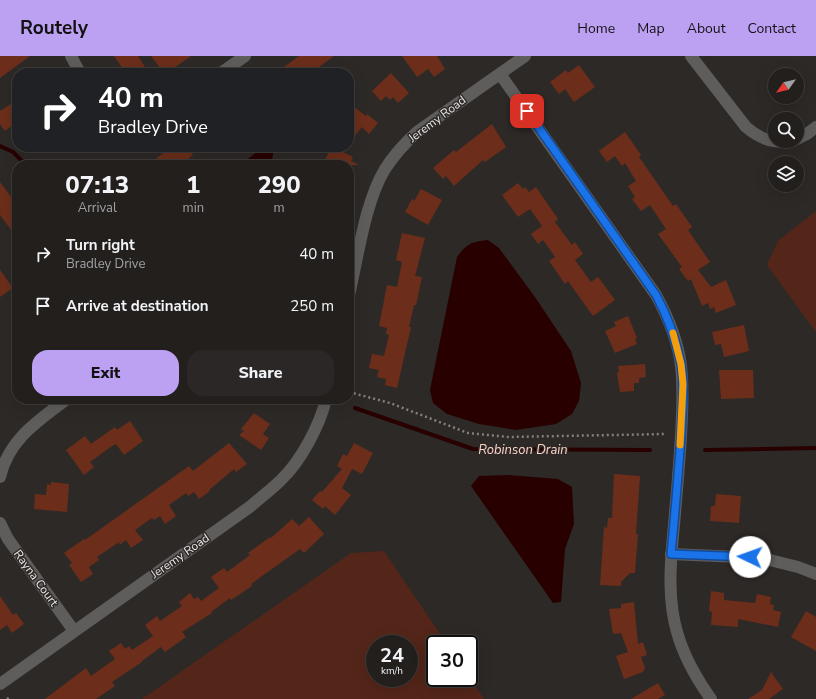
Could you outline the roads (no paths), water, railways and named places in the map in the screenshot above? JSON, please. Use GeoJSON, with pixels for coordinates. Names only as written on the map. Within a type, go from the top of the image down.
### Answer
{"type":"FeatureCollection","features":[{"type":"Feature","properties":{"kind":"street"},"geometry":{"type":"LineString","coordinates":[[71,56],[77,68]]}},
{"type":"Feature","properties":{"kind":"street"},"geometry":{"type":"LineString","coordinates":[[228,68],[245,56]]}},
{"type":"Feature","properties":{"kind":"street","name":"Jeremy Road"},"geometry":{"type":"LineString","coordinates":[[354,274],[366,221],[375,190],[386,169],[403,145],[417,132],[525,56]]}},
{"type":"Feature","properties":{"kind":"street"},"geometry":{"type":"LineString","coordinates":[[694,60],[746,127],[768,140]]}},
{"type":"Feature","properties":{"kind":"street"},"geometry":{"type":"LineString","coordinates":[[500,74],[656,295],[666,313],[671,327],[681,364],[683,384],[679,462],[671,554],[670,589],[677,632],[687,660],[694,675],[711,699]]}},
{"type":"Feature","properties":{"kind":"street"},"geometry":{"type":"LineString","coordinates":[[804,136],[816,127]]}},
{"type":"Feature","properties":{"kind":"street"},"geometry":{"type":"LineString","coordinates":[[0,477],[7,457],[22,435],[62,404]]}},
{"type":"Feature","properties":{"kind":"street","name":"Jeremy Road"},"geometry":{"type":"LineString","coordinates":[[0,684],[251,506],[282,479],[300,456],[312,436],[325,404]]}},
{"type":"Feature","properties":{"kind":"street","name":"Rayna Court"},"geometry":{"type":"LineString","coordinates":[[0,523],[8,539],[74,631]]}},
{"type":"Feature","properties":{"kind":"street"},"geometry":{"type":"LineString","coordinates":[[671,554],[762,558],[798,566],[816,574]]}},
{"type":"Feature","properties":{"kind":"waterway","name":"Robinson Drain"},"geometry":{"type":"LineString","coordinates":[[0,146],[12,152]]}},
{"type":"Feature","properties":{"kind":"waterway","name":"Robinson Drain"},"geometry":{"type":"LineString","coordinates":[[13,152],[21,160]]}},
{"type":"Feature","properties":{"kind":"waterway","name":"Robinson Drain"},"geometry":{"type":"LineString","coordinates":[[355,408],[473,449],[650,450]]}},
{"type":"Feature","properties":{"kind":"waterway","name":"Robinson Drain"},"geometry":{"type":"LineString","coordinates":[[705,450],[816,448]]}}]}
